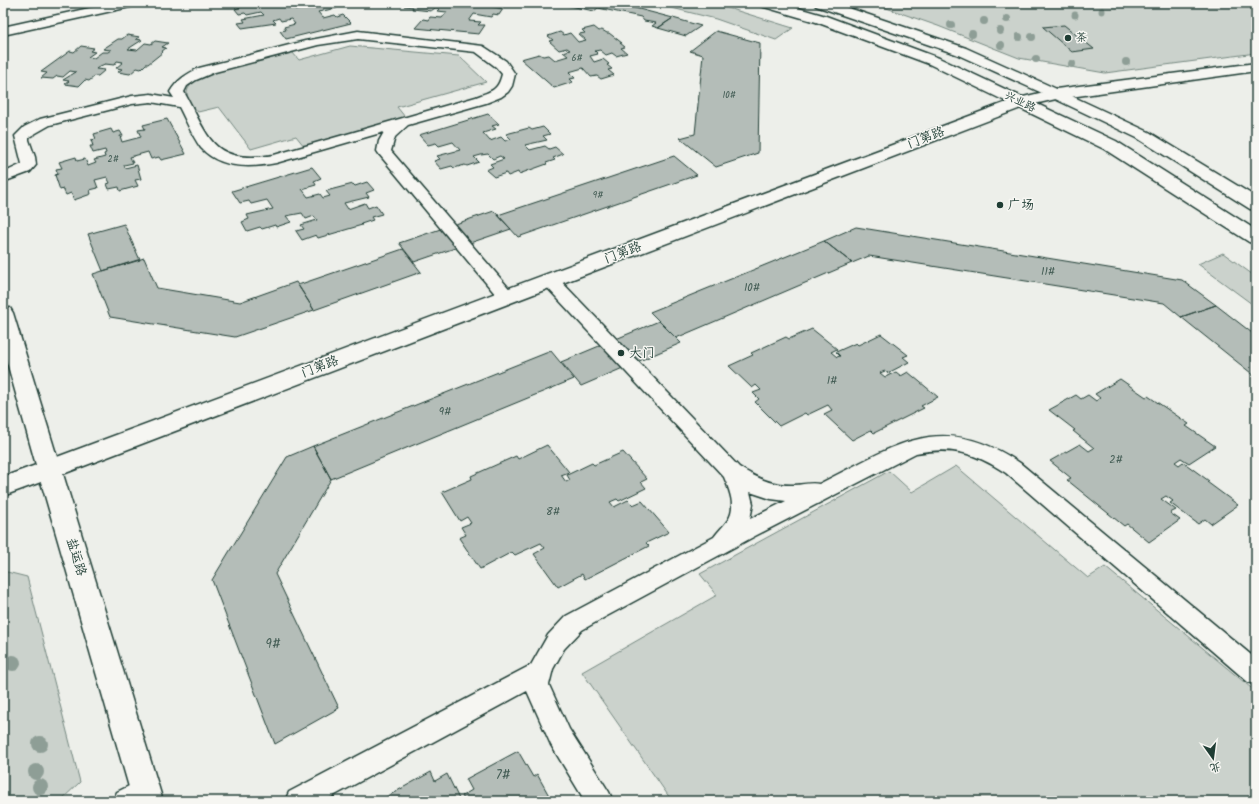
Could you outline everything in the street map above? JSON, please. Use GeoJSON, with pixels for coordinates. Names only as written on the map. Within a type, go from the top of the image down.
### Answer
{"type":"FeatureCollection","features":[{"type":"Feature","properties":{"kind":"street"},"geometry":{"type":"LineString","coordinates":[[3,31],[130,3]]}},
{"type":"Feature","properties":{"kind":"street","name":"兴业路"},"geometry":{"type":"LineString","coordinates":[[766,3],[821,19],[934,61],[1021,102],[1110,145],[1256,238]]}},
{"type":"Feature","properties":{"kind":"street","name":"兴业路"},"geometry":{"type":"LineString","coordinates":[[821,3],[961,51],[1056,94],[1143,135],[1256,205]]}},
{"type":"Feature","properties":{"kind":"street","name":"门第路"},"geometry":{"type":"LineString","coordinates":[[3,487],[1021,102],[1056,94],[1256,67]]}},
{"type":"Feature","properties":{"kind":"street","name":"盐运路"},"geometry":{"type":"LineString","coordinates":[[3,313],[50,469],[140,798]]}},
{"type":"Feature","properties":{"kind":"lane"},"geometry":{"type":"LineString","coordinates":[[342,36],[376,36],[479,48],[502,64],[509,74],[507,86],[500,93],[481,100],[276,159],[258,162],[226,159],[216,154],[206,144],[183,104],[177,92],[178,88],[197,74],[342,36]]}},
{"type":"Feature","properties":{"kind":"lane"},"geometry":{"type":"LineString","coordinates":[[3,178],[25,169],[29,165],[30,159],[22,142],[22,136],[40,124],[145,98],[167,100],[183,104]]}},
{"type":"Feature","properties":{"kind":"lane"},"geometry":{"type":"LineString","coordinates":[[407,122],[392,131],[385,138],[384,151],[507,297]]}},
{"type":"Feature","properties":{"kind":"lane"},"geometry":{"type":"LineString","coordinates":[[321,146],[358,144],[370,146],[387,155]]}},
{"type":"Feature","properties":{"kind":"lane"},"geometry":{"type":"LineString","coordinates":[[550,280],[732,472],[744,481],[775,492],[798,494],[830,488]]}},
{"type":"Feature","properties":{"kind":"lane"},"geometry":{"type":"LineString","coordinates":[[600,801],[560,737],[550,717],[538,685],[542,667],[556,642],[574,624],[720,545],[911,447],[930,442],[965,445],[997,456],[1256,674]]}},
{"type":"Feature","properties":{"kind":"lane"},"geometry":{"type":"LineString","coordinates":[[720,545],[734,527],[741,514],[740,487],[732,472]]}},
{"type":"Feature","properties":{"kind":"lane"},"geometry":{"type":"LineString","coordinates":[[298,801],[541,672]]}},
{"type":"Feature","properties":{"kind":"shaded area"},"geometry":{"type":"Polygon","coordinates":[[[652,3],[712,3],[793,28],[776,40],[716,19],[652,3]]]}},
{"type":"Feature","properties":{"kind":"shaded area"},"geometry":{"type":"Polygon","coordinates":[[[872,3],[1256,3],[1256,53],[1105,73],[1019,58],[938,26],[872,3]]]}},
{"type":"Feature","properties":{"kind":"shaded area"},"geometry":{"type":"Polygon","coordinates":[[[350,46],[459,56],[486,82],[397,107],[405,117],[304,146],[296,136],[251,149],[219,107],[198,112],[187,96],[191,85],[201,78],[232,66],[292,52],[299,60],[350,46]]]}},
{"type":"Feature","properties":{"kind":"shaded area"},"geometry":{"type":"Polygon","coordinates":[[[1223,253],[1256,277],[1256,307],[1198,264],[1223,253]]]}},
{"type":"Feature","properties":{"kind":"shaded area"},"geometry":{"type":"Polygon","coordinates":[[[956,466],[1088,578],[1105,567],[1256,692],[1256,801],[672,801],[582,672],[717,595],[700,574],[889,471],[912,492],[956,466]]]}},
{"type":"Feature","properties":{"kind":"shaded area"},"geometry":{"type":"Polygon","coordinates":[[[3,571],[27,577],[80,782],[60,801],[3,801],[3,571]]]}},
{"type":"Feature","properties":{"kind":"building"},"geometry":{"type":"Polygon","coordinates":[[[252,3],[296,3],[285,6],[287,8],[293,6],[296,10],[308,8],[304,4],[310,3],[339,3],[341,5],[335,6],[337,8],[318,12],[323,18],[343,15],[351,23],[286,39],[280,31],[286,30],[284,27],[295,24],[291,19],[281,21],[279,18],[273,20],[276,23],[242,28],[238,23],[245,22],[243,19],[264,15],[261,12],[247,15],[245,13],[239,14],[235,9],[252,3]]]}},
{"type":"Feature","properties":{"kind":"building"},"geometry":{"type":"Polygon","coordinates":[[[406,3],[465,3],[463,6],[473,7],[476,3],[503,9],[499,15],[493,14],[491,17],[474,14],[469,21],[481,22],[478,25],[485,25],[479,34],[415,28],[423,19],[428,20],[430,17],[442,18],[447,12],[437,11],[440,8],[435,8],[431,11],[412,9],[413,7],[404,6],[406,3]]]}},
{"type":"Feature","properties":{"kind":"building"},"geometry":{"type":"Polygon","coordinates":[[[556,3],[616,3],[673,18],[658,28],[652,26],[656,23],[644,21],[641,17],[598,8],[594,11],[556,3]]]}},
{"type":"Feature","properties":{"kind":"building"},"geometry":{"type":"Polygon","coordinates":[[[673,18],[701,26],[686,36],[658,28],[673,18]]]}},
{"type":"Feature","properties":{"kind":"building","name":"茶"},"geometry":{"type":"Polygon","coordinates":[[[1064,25],[1094,49],[1072,52],[1043,27],[1064,25]]]}},
{"type":"Feature","properties":{"kind":"building"},"geometry":{"type":"Polygon","coordinates":[[[594,27],[599,31],[602,30],[609,33],[625,47],[621,48],[627,53],[616,56],[612,53],[606,55],[600,50],[595,51],[598,54],[590,56],[594,62],[603,59],[612,69],[608,70],[614,75],[601,79],[597,76],[591,77],[583,68],[569,72],[575,78],[570,79],[573,82],[554,88],[521,59],[539,54],[543,56],[549,55],[555,60],[568,56],[563,52],[570,50],[567,48],[559,50],[549,41],[553,40],[548,36],[560,32],[564,35],[570,33],[578,42],[586,40],[579,34],[585,33],[582,30],[594,27]]]}},
{"type":"Feature","properties":{"kind":"building"},"geometry":{"type":"Polygon","coordinates":[[[716,31],[760,43],[758,153],[716,167],[680,138],[695,134],[703,55],[690,51],[716,31]]]}},
{"type":"Feature","properties":{"kind":"building"},"geometry":{"type":"Polygon","coordinates":[[[127,35],[140,37],[136,39],[142,40],[128,49],[137,50],[145,43],[151,44],[155,41],[168,43],[162,47],[166,48],[161,52],[163,52],[141,69],[137,68],[130,74],[118,72],[122,69],[116,68],[123,62],[117,61],[114,65],[105,64],[100,66],[96,69],[105,70],[89,81],[85,80],[79,86],[65,84],[69,81],[63,80],[76,72],[70,71],[63,77],[57,76],[53,79],[41,78],[47,73],[41,72],[70,51],[74,52],[81,46],[94,48],[90,51],[95,52],[88,57],[94,58],[102,52],[108,52],[111,50],[103,49],[127,35]]]}},
{"type":"Feature","properties":{"kind":"building"},"geometry":{"type":"Polygon","coordinates":[[[488,114],[499,124],[492,126],[496,129],[483,133],[490,141],[501,137],[505,141],[511,139],[506,134],[529,128],[532,130],[543,127],[550,134],[543,136],[547,140],[525,145],[530,150],[545,146],[549,149],[555,147],[563,154],[553,158],[555,160],[546,163],[547,164],[519,174],[518,172],[508,176],[506,173],[494,177],[486,170],[493,167],[490,164],[504,159],[500,156],[493,159],[488,154],[474,157],[479,162],[467,166],[465,165],[454,168],[452,166],[441,169],[434,161],[440,159],[437,156],[460,150],[453,142],[439,146],[436,143],[428,145],[419,135],[488,114]]]}},
{"type":"Feature","properties":{"kind":"building"},"geometry":{"type":"Polygon","coordinates":[[[167,119],[186,154],[161,160],[159,157],[151,159],[148,152],[130,157],[133,163],[124,165],[125,168],[137,165],[141,179],[135,180],[138,186],[120,191],[119,187],[109,189],[107,184],[110,183],[107,177],[95,180],[98,188],[90,190],[91,194],[74,200],[71,193],[66,195],[63,189],[60,190],[55,175],[58,174],[56,169],[62,168],[59,162],[76,157],[77,161],[85,159],[88,166],[96,163],[94,160],[105,157],[105,150],[93,153],[90,146],[93,146],[91,140],[96,139],[94,134],[111,129],[113,133],[120,131],[123,136],[120,136],[122,142],[141,137],[138,130],[145,129],[143,125],[167,119]]]}},
{"type":"Feature","properties":{"kind":"building"},"geometry":{"type":"Polygon","coordinates":[[[674,156],[697,175],[518,237],[498,215],[674,156]]]}},
{"type":"Feature","properties":{"kind":"building"},"geometry":{"type":"Polygon","coordinates":[[[312,167],[321,178],[314,181],[316,185],[302,189],[308,197],[320,194],[323,198],[330,196],[326,191],[353,184],[355,186],[367,182],[374,190],[366,193],[369,197],[344,203],[348,209],[365,203],[368,208],[376,205],[382,214],[371,217],[373,220],[361,224],[362,225],[318,238],[316,235],[302,240],[296,231],[304,229],[301,225],[317,220],[314,216],[306,219],[302,213],[286,216],[291,222],[276,227],[275,225],[262,229],[260,227],[247,231],[242,222],[249,219],[247,215],[273,209],[267,200],[251,204],[249,201],[240,203],[232,191],[312,167]]]}},
{"type":"Feature","properties":{"kind":"building"},"geometry":{"type":"Polygon","coordinates":[[[494,211],[511,229],[414,262],[399,243],[494,211]]]}},
{"type":"Feature","properties":{"kind":"building"},"geometry":{"type":"Polygon","coordinates":[[[124,224],[140,260],[103,271],[88,234],[124,224]]]}},
{"type":"Feature","properties":{"kind":"building"},"geometry":{"type":"Polygon","coordinates":[[[856,227],[1182,280],[1216,305],[1181,317],[1164,303],[869,256],[852,263],[824,241],[856,227]]]}},
{"type":"Feature","properties":{"kind":"building"},"geometry":{"type":"Polygon","coordinates":[[[824,241],[852,263],[676,338],[650,312],[824,241]]]}},
{"type":"Feature","properties":{"kind":"building"},"geometry":{"type":"Polygon","coordinates":[[[403,249],[421,272],[314,310],[298,285],[403,249]]]}},
{"type":"Feature","properties":{"kind":"building"},"geometry":{"type":"Polygon","coordinates":[[[144,258],[157,288],[240,302],[296,282],[314,310],[235,337],[110,317],[93,274],[144,258]]]}},
{"type":"Feature","properties":{"kind":"building"},"geometry":{"type":"Polygon","coordinates":[[[1216,305],[1256,336],[1256,377],[1181,317],[1216,305]]]}},
{"type":"Feature","properties":{"kind":"building","name":"大门"},"geometry":{"type":"Polygon","coordinates":[[[659,321],[681,343],[581,386],[561,362],[659,321]]]}},
{"type":"Feature","properties":{"kind":"building"},"geometry":{"type":"Polygon","coordinates":[[[812,329],[837,349],[831,352],[837,357],[840,356],[836,352],[856,343],[858,345],[881,334],[908,355],[903,357],[909,362],[888,373],[885,371],[880,373],[885,377],[896,372],[901,376],[908,372],[938,397],[921,406],[924,408],[874,433],[871,430],[852,440],[824,414],[832,410],[828,405],[807,415],[805,413],[779,426],[755,402],[759,399],[753,393],[761,390],[756,385],[752,388],[729,366],[753,355],[751,353],[786,337],[789,339],[812,329]]]}},
{"type":"Feature","properties":{"kind":"building"},"geometry":{"type":"Polygon","coordinates":[[[551,351],[574,379],[331,479],[313,446],[551,351]]]}},
{"type":"Feature","properties":{"kind":"building"},"geometry":{"type":"Polygon","coordinates":[[[1120,379],[1189,424],[1186,426],[1215,446],[1189,463],[1181,458],[1175,462],[1179,465],[1183,462],[1238,505],[1211,524],[1205,519],[1198,524],[1170,503],[1173,501],[1166,496],[1161,499],[1176,510],[1170,513],[1180,520],[1149,542],[1127,524],[1124,526],[1067,480],[1071,478],[1050,461],[1080,444],[1089,451],[1094,448],[1073,431],[1075,430],[1049,410],[1076,395],[1081,399],[1088,395],[1096,401],[1100,398],[1095,394],[1120,379]]]}},
{"type":"Feature","properties":{"kind":"building"},"geometry":{"type":"Polygon","coordinates":[[[547,445],[569,472],[561,475],[566,482],[570,480],[567,475],[592,463],[594,465],[623,452],[647,479],[641,482],[646,488],[619,501],[617,499],[610,502],[614,507],[628,500],[633,505],[642,501],[669,532],[646,543],[649,546],[585,579],[582,574],[558,587],[534,554],[545,548],[541,543],[515,555],[512,552],[480,569],[459,538],[466,535],[461,527],[471,523],[467,517],[460,521],[442,492],[472,479],[471,476],[516,456],[518,459],[547,445]]]}},
{"type":"Feature","properties":{"kind":"building"},"geometry":{"type":"Polygon","coordinates":[[[313,446],[331,479],[275,574],[339,708],[275,744],[212,580],[287,457],[313,446]]]}},
{"type":"Feature","properties":{"kind":"building"},"geometry":{"type":"Polygon","coordinates":[[[518,751],[533,777],[537,774],[552,801],[465,801],[462,796],[472,790],[466,779],[518,751]]]}},
{"type":"Feature","properties":{"kind":"building"},"geometry":{"type":"Polygon","coordinates":[[[431,772],[435,781],[447,774],[460,801],[379,801],[431,772]]]}},
{"type":"Feature","properties":{"kind":"place","name":"茶"},"geometry":{"type":"Point","coordinates":[1068,38]}},
{"type":"Feature","properties":{"kind":"place","name":"广场"},"geometry":{"type":"Point","coordinates":[1000,205]}},
{"type":"Feature","properties":{"kind":"place","name":"大门"},"geometry":{"type":"Point","coordinates":[621,353]}}]}
